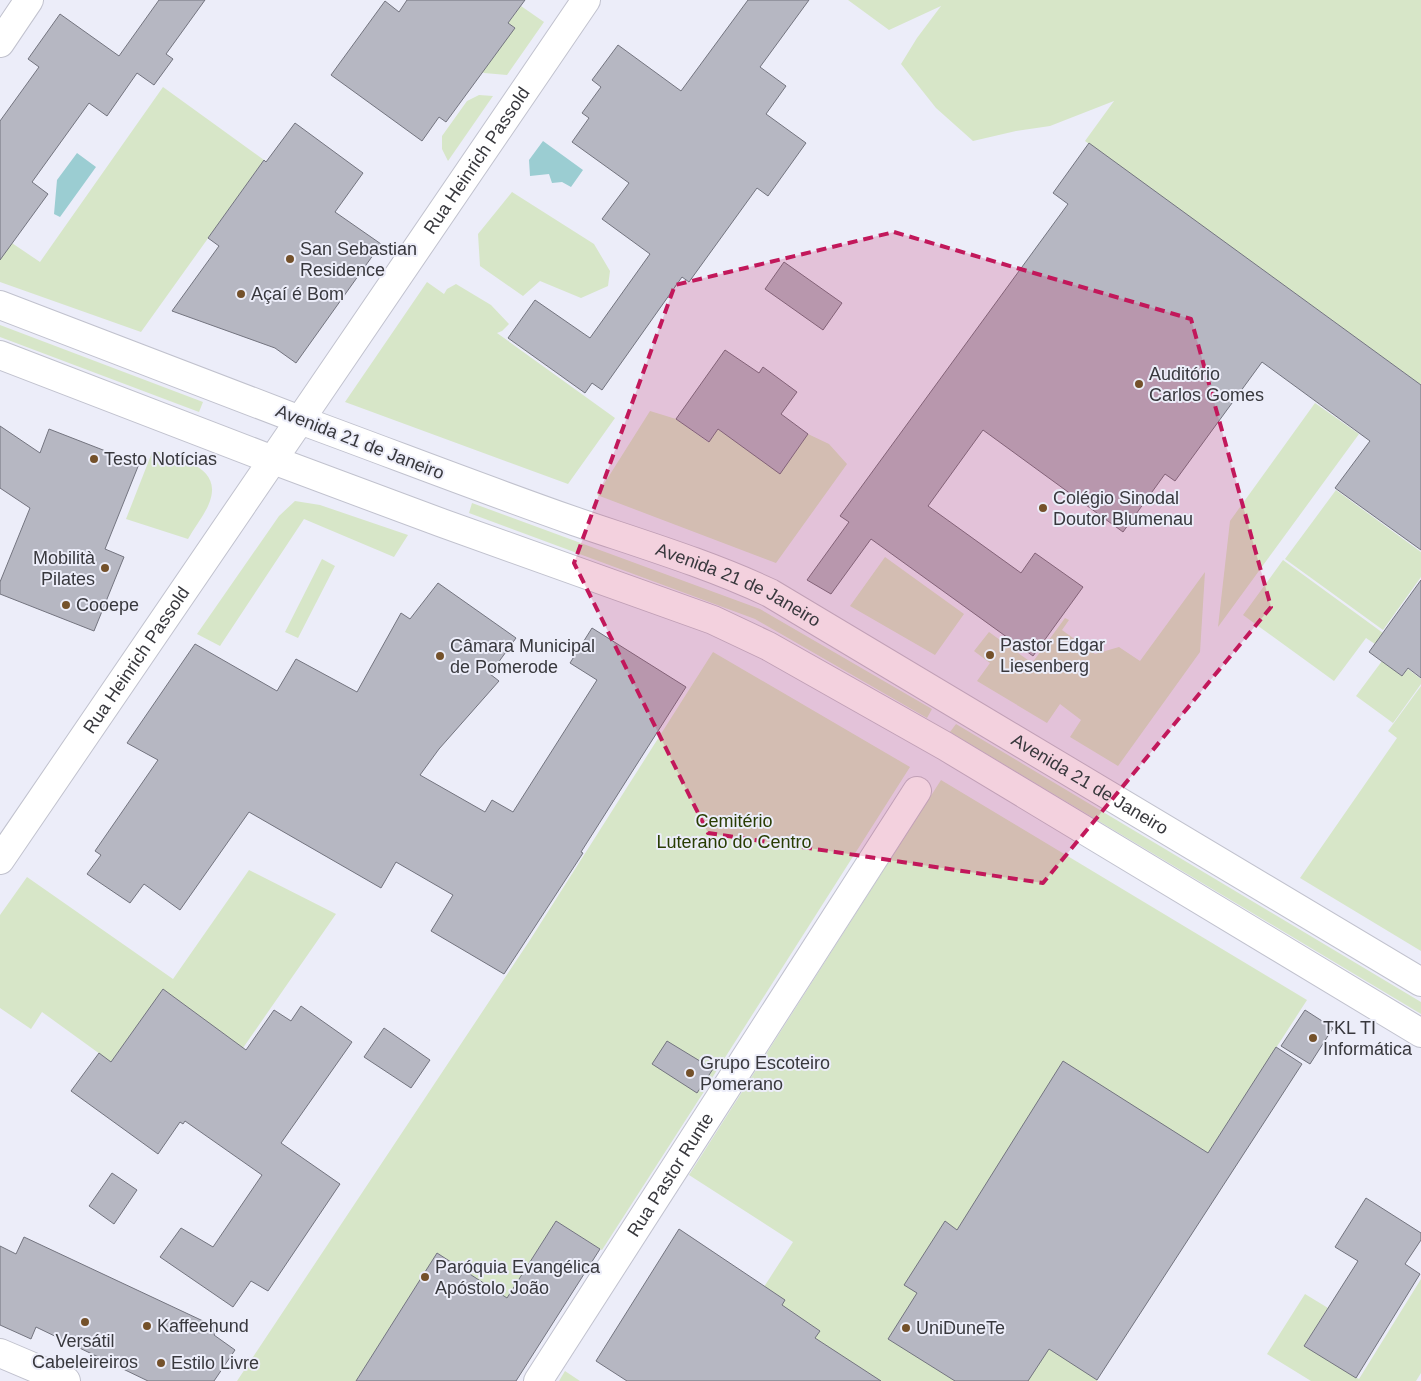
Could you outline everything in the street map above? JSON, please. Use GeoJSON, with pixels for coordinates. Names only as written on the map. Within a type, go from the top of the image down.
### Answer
{"type":"FeatureCollection","features":[{"type":"Feature","properties":{"kind":"main road"},"geometry":{"type":"LineString","coordinates":[[0,42],[29,0]]}},
{"type":"Feature","properties":{"kind":"main road","name":"Rua Heinrich Passold"},"geometry":{"type":"LineString","coordinates":[[0,860],[586,0]]}},
{"type":"Feature","properties":{"kind":"main road","name":"Avenida 21 de Janeiro"},"geometry":{"type":"LineString","coordinates":[[0,305],[300,420],[570,520],[678,556],[770,593],[1421,982]]}},
{"type":"Feature","properties":{"kind":"main road"},"geometry":{"type":"LineString","coordinates":[[0,354],[273,460],[713,620],[768,646],[945,746],[1421,1033]]}},
{"type":"Feature","properties":{"kind":"main road","name":"Rua Pastor Runte"},"geometry":{"type":"LineString","coordinates":[[538,1381],[916,791]]}},
{"type":"Feature","properties":{"kind":"main road"},"geometry":{"type":"LineString","coordinates":[[0,1353],[66,1381]]}},
{"type":"Feature","properties":{"kind":"highlighted area"},"geometry":{"type":"Polygon","coordinates":[[[894,232],[1191,319],[1271,607],[1043,883],[708,833],[574,563],[675,285],[894,232]]]}},
{"type":"Feature","properties":{"kind":"green space"},"geometry":{"type":"Polygon","coordinates":[[[848,0],[1421,0],[1421,385],[1085,141],[1114,101],[1050,126],[1016,131],[973,141],[936,108],[901,64],[917,38],[941,6],[889,30],[848,0]]]}},
{"type":"Feature","properties":{"kind":"green space"},"geometry":{"type":"Polygon","coordinates":[[[521,6],[544,22],[507,75],[484,73],[468,62],[515,28],[508,23],[521,6]]]}},
{"type":"Feature","properties":{"kind":"green space"},"geometry":{"type":"Polygon","coordinates":[[[163,87],[264,160],[141,332],[0,282],[0,235],[40,262],[163,87]]]}},
{"type":"Feature","properties":{"kind":"green space"},"geometry":{"type":"Polygon","coordinates":[[[479,95],[493,96],[448,161],[442,149],[442,136],[467,101],[479,95]]]}},
{"type":"Feature","properties":{"kind":"green space"},"geometry":{"type":"Polygon","coordinates":[[[512,192],[594,244],[610,271],[608,286],[581,298],[540,281],[523,296],[480,266],[478,234],[512,192]]]}},
{"type":"Feature","properties":{"kind":"green space"},"geometry":{"type":"Polygon","coordinates":[[[427,282],[444,294],[447,289],[456,284],[491,305],[509,324],[497,333],[615,418],[568,484],[345,402],[427,282]]]}},
{"type":"Feature","properties":{"kind":"green space"},"geometry":{"type":"Polygon","coordinates":[[[0,325],[203,402],[199,412],[0,337],[0,325]]]}},
{"type":"Feature","properties":{"kind":"green space"},"geometry":{"type":"Polygon","coordinates":[[[1315,403],[1359,434],[1218,627],[1230,521],[1315,403]]]}},
{"type":"Feature","properties":{"kind":"green space"},"geometry":{"type":"Polygon","coordinates":[[[650,411],[676,419],[708,442],[718,429],[780,473],[808,434],[829,444],[847,464],[776,563],[597,495],[650,411]]]}},
{"type":"Feature","properties":{"kind":"green space"},"geometry":{"type":"Polygon","coordinates":[[[153,450],[197,467],[206,473],[211,482],[212,493],[208,506],[188,539],[126,519],[153,450]]]}},
{"type":"Feature","properties":{"kind":"green space"},"geometry":{"type":"Polygon","coordinates":[[[1336,490],[1421,552],[1421,577],[1383,630],[1285,559],[1336,490]]]}},
{"type":"Feature","properties":{"kind":"green space"},"geometry":{"type":"Polygon","coordinates":[[[295,501],[320,505],[408,535],[394,557],[304,519],[220,646],[197,634],[279,516],[295,501]]]}},
{"type":"Feature","properties":{"kind":"green space"},"geometry":{"type":"Polygon","coordinates":[[[472,503],[760,609],[932,709],[927,718],[755,619],[469,513],[472,503]]]}},
{"type":"Feature","properties":{"kind":"green space"},"geometry":{"type":"Polygon","coordinates":[[[885,557],[964,614],[935,655],[850,606],[885,557]]]}},
{"type":"Feature","properties":{"kind":"green space"},"geometry":{"type":"Polygon","coordinates":[[[322,559],[335,566],[298,638],[285,632],[322,559]]]}},
{"type":"Feature","properties":{"kind":"green space"},"geometry":{"type":"Polygon","coordinates":[[[1283,560],[1383,633],[1375,644],[1366,638],[1334,681],[1243,615],[1283,560]]]}},
{"type":"Feature","properties":{"kind":"green space"},"geometry":{"type":"Polygon","coordinates":[[[1205,572],[1200,652],[1118,766],[1070,737],[1081,720],[1060,704],[1047,723],[977,681],[990,663],[974,651],[989,632],[1032,663],[1065,618],[1069,620],[1062,630],[1095,654],[1119,647],[1140,661],[1205,572]]]}},
{"type":"Feature","properties":{"kind":"green space","name":"Cemitério Luterano do Centro"},"geometry":{"type":"Polygon","coordinates":[[[713,652],[910,767],[712,1078],[707,1077],[702,1086],[705,1090],[602,1250],[556,1221],[507,1298],[437,1253],[356,1381],[237,1381],[530,940],[713,652]]]}},
{"type":"Feature","properties":{"kind":"green space"},"geometry":{"type":"Polygon","coordinates":[[[1382,661],[1402,676],[1408,669],[1421,679],[1421,684],[1393,723],[1356,696],[1382,661]]]}},
{"type":"Feature","properties":{"kind":"green space"},"geometry":{"type":"Polygon","coordinates":[[[1421,686],[1421,951],[1300,878],[1397,738],[1388,731],[1421,686]]]}},
{"type":"Feature","properties":{"kind":"green space"},"geometry":{"type":"Polygon","coordinates":[[[956,724],[1421,1002],[1421,1014],[950,732],[956,724]]]}},
{"type":"Feature","properties":{"kind":"green space"},"geometry":{"type":"Polygon","coordinates":[[[941,780],[1307,1000],[1072,1363],[1098,1381],[703,1381],[793,1242],[689,1175],[941,780]]]}},
{"type":"Feature","properties":{"kind":"green space"},"geometry":{"type":"Polygon","coordinates":[[[249,870],[336,914],[218,1084],[182,1058],[208,1022],[163,990],[111,1062],[42,1012],[31,1029],[0,1008],[0,915],[27,877],[173,979],[249,870]]]}},
{"type":"Feature","properties":{"kind":"green space"},"geometry":{"type":"Polygon","coordinates":[[[1421,1279],[1421,1373],[1416,1381],[1311,1381],[1267,1354],[1305,1294],[1328,1308],[1304,1346],[1359,1379],[1421,1279]]]}},
{"type":"Feature","properties":{"kind":"green space"},"geometry":{"type":"Polygon","coordinates":[[[565,1371],[580,1381],[559,1381],[565,1371]]]}},
{"type":"Feature","properties":{"kind":"water"},"geometry":{"type":"Polygon","coordinates":[[[543,141],[583,170],[571,187],[562,182],[552,183],[549,174],[530,176],[529,160],[543,141]]]}},
{"type":"Feature","properties":{"kind":"water"},"geometry":{"type":"Polygon","coordinates":[[[77,153],[96,167],[60,217],[54,214],[57,180],[77,153]]]}},
{"type":"Feature","properties":{"kind":"building"},"geometry":{"type":"Polygon","coordinates":[[[159,0],[205,0],[166,54],[173,59],[154,85],[137,73],[107,116],[89,103],[32,182],[48,194],[0,260],[0,121],[39,67],[28,59],[60,14],[119,56],[159,0]]]}},
{"type":"Feature","properties":{"kind":"building"},"geometry":{"type":"Polygon","coordinates":[[[407,0],[525,0],[508,23],[515,28],[446,122],[439,117],[422,141],[331,75],[385,1],[399,12],[407,0]]]}},
{"type":"Feature","properties":{"kind":"building"},"geometry":{"type":"Polygon","coordinates":[[[748,0],[809,0],[760,67],[786,86],[766,114],[806,143],[768,196],[757,188],[689,282],[682,277],[602,390],[592,383],[585,393],[508,338],[535,300],[590,338],[650,254],[602,219],[629,183],[572,142],[589,118],[582,113],[601,87],[592,80],[618,45],[681,91],[748,0]]]}},
{"type":"Feature","properties":{"kind":"building","name":"San Sebastian Residence"},"geometry":{"type":"Polygon","coordinates":[[[295,123],[363,173],[335,212],[381,244],[296,363],[275,348],[172,311],[219,246],[208,238],[264,160],[266,162],[295,123]]]}},
{"type":"Feature","properties":{"kind":"building"},"geometry":{"type":"Polygon","coordinates":[[[1089,143],[1421,385],[1421,550],[1335,488],[1370,441],[1262,362],[1175,481],[1165,474],[1123,532],[983,430],[928,506],[1021,573],[1035,553],[1083,587],[1033,656],[871,539],[831,594],[807,580],[849,522],[840,516],[1068,204],[1053,193],[1089,143]]]}},
{"type":"Feature","properties":{"kind":"building"},"geometry":{"type":"Polygon","coordinates":[[[784,262],[842,303],[823,330],[765,289],[784,262]]]}},
{"type":"Feature","properties":{"kind":"building"},"geometry":{"type":"Polygon","coordinates":[[[725,350],[759,373],[763,367],[797,392],[781,414],[808,434],[780,474],[718,429],[709,442],[676,419],[725,350]]]}},
{"type":"Feature","properties":{"kind":"building"},"geometry":{"type":"Polygon","coordinates":[[[0,426],[40,453],[49,429],[139,464],[105,549],[124,557],[94,631],[0,594],[0,582],[30,508],[0,488],[0,426]]]}},
{"type":"Feature","properties":{"kind":"building"},"geometry":{"type":"Polygon","coordinates":[[[1421,580],[1421,678],[1408,668],[1402,676],[1369,652],[1421,580]]]}},
{"type":"Feature","properties":{"kind":"building"},"geometry":{"type":"Polygon","coordinates":[[[438,583],[516,638],[490,674],[499,681],[439,749],[420,775],[485,812],[492,800],[513,812],[597,680],[570,663],[592,628],[686,687],[581,852],[583,853],[504,974],[431,931],[453,895],[396,862],[381,888],[249,812],[180,910],[144,884],[130,903],[87,874],[101,855],[95,851],[158,760],[127,743],[195,644],[277,691],[296,659],[357,692],[401,613],[410,619],[438,583]]]}},
{"type":"Feature","properties":{"kind":"building"},"geometry":{"type":"Polygon","coordinates":[[[163,989],[246,1050],[274,1010],[291,1021],[301,1006],[352,1042],[281,1143],[340,1184],[268,1291],[251,1281],[233,1307],[160,1257],[181,1228],[213,1247],[262,1175],[185,1121],[183,1124],[180,1122],[158,1154],[71,1091],[99,1053],[111,1062],[163,989]]]}},
{"type":"Feature","properties":{"kind":"building"},"geometry":{"type":"Polygon","coordinates":[[[1305,1010],[1333,1028],[1310,1064],[1281,1046],[1305,1010]]]}},
{"type":"Feature","properties":{"kind":"building"},"geometry":{"type":"Polygon","coordinates":[[[384,1028],[430,1060],[411,1088],[364,1057],[384,1028]]]}},
{"type":"Feature","properties":{"kind":"building"},"geometry":{"type":"Polygon","coordinates":[[[667,1041],[713,1069],[697,1093],[652,1064],[667,1041]]]}},
{"type":"Feature","properties":{"kind":"building"},"geometry":{"type":"Polygon","coordinates":[[[1276,1047],[1302,1064],[1097,1380],[1049,1349],[1028,1381],[955,1381],[888,1339],[917,1293],[904,1285],[945,1221],[957,1230],[1063,1061],[1208,1153],[1276,1047]]]}},
{"type":"Feature","properties":{"kind":"building"},"geometry":{"type":"Polygon","coordinates":[[[112,1173],[137,1190],[114,1224],[89,1206],[112,1173]]]}},
{"type":"Feature","properties":{"kind":"building"},"geometry":{"type":"Polygon","coordinates":[[[1366,1198],[1421,1233],[1421,1240],[1405,1264],[1420,1274],[1356,1378],[1304,1346],[1358,1261],[1335,1247],[1366,1198]]]}},
{"type":"Feature","properties":{"kind":"building"},"geometry":{"type":"Polygon","coordinates":[[[556,1221],[600,1249],[516,1381],[356,1381],[437,1253],[507,1298],[556,1221]]]}},
{"type":"Feature","properties":{"kind":"building"},"geometry":{"type":"Polygon","coordinates":[[[679,1229],[785,1300],[782,1305],[820,1331],[815,1338],[881,1381],[627,1381],[596,1361],[679,1229]]]}},
{"type":"Feature","properties":{"kind":"building"},"geometry":{"type":"Polygon","coordinates":[[[24,1237],[218,1328],[214,1335],[235,1350],[214,1381],[148,1381],[36,1327],[31,1339],[0,1325],[0,1246],[16,1254],[24,1237]]]}},
{"type":"Feature","properties":{"kind":"place","name":"San Sebastian Residence"},"geometry":{"type":"Point","coordinates":[290,259]}},
{"type":"Feature","properties":{"kind":"place","name":"Açaí é Bom"},"geometry":{"type":"Point","coordinates":[241,294]}},
{"type":"Feature","properties":{"kind":"place","name":"Auditório Carlos Gomes"},"geometry":{"type":"Point","coordinates":[1139,384]}},
{"type":"Feature","properties":{"kind":"place","name":"Testo Notícias"},"geometry":{"type":"Point","coordinates":[94,459]}},
{"type":"Feature","properties":{"kind":"place","name":"Colégio Sinodal Doutor Blumenau"},"geometry":{"type":"Point","coordinates":[1043,508]}},
{"type":"Feature","properties":{"kind":"place","name":"Mobilità Pilates"},"geometry":{"type":"Point","coordinates":[105,568]}},
{"type":"Feature","properties":{"kind":"place","name":"Cooepe"},"geometry":{"type":"Point","coordinates":[66,605]}},
{"type":"Feature","properties":{"kind":"place","name":"Pastor Edgar Liesenberg"},"geometry":{"type":"Point","coordinates":[990,655]}},
{"type":"Feature","properties":{"kind":"place","name":"Câmara Municipal de Pomerode"},"geometry":{"type":"Point","coordinates":[440,656]}},
{"type":"Feature","properties":{"kind":"place","name":"TKL TI Informática"},"geometry":{"type":"Point","coordinates":[1313,1038]}},
{"type":"Feature","properties":{"kind":"place","name":"Grupo Escoteiro Pomerano"},"geometry":{"type":"Point","coordinates":[690,1073]}},
{"type":"Feature","properties":{"kind":"place","name":"Paróquia Evangélica Apóstolo João"},"geometry":{"type":"Point","coordinates":[425,1277]}},
{"type":"Feature","properties":{"kind":"place","name":"Versátil Cabeleireiros"},"geometry":{"type":"Point","coordinates":[85,1322]}},
{"type":"Feature","properties":{"kind":"place","name":"Kaffeehund"},"geometry":{"type":"Point","coordinates":[147,1326]}},
{"type":"Feature","properties":{"kind":"place","name":"UniDuneTe"},"geometry":{"type":"Point","coordinates":[906,1328]}},
{"type":"Feature","properties":{"kind":"place","name":"Estilo Livre"},"geometry":{"type":"Point","coordinates":[161,1363]}}]}
